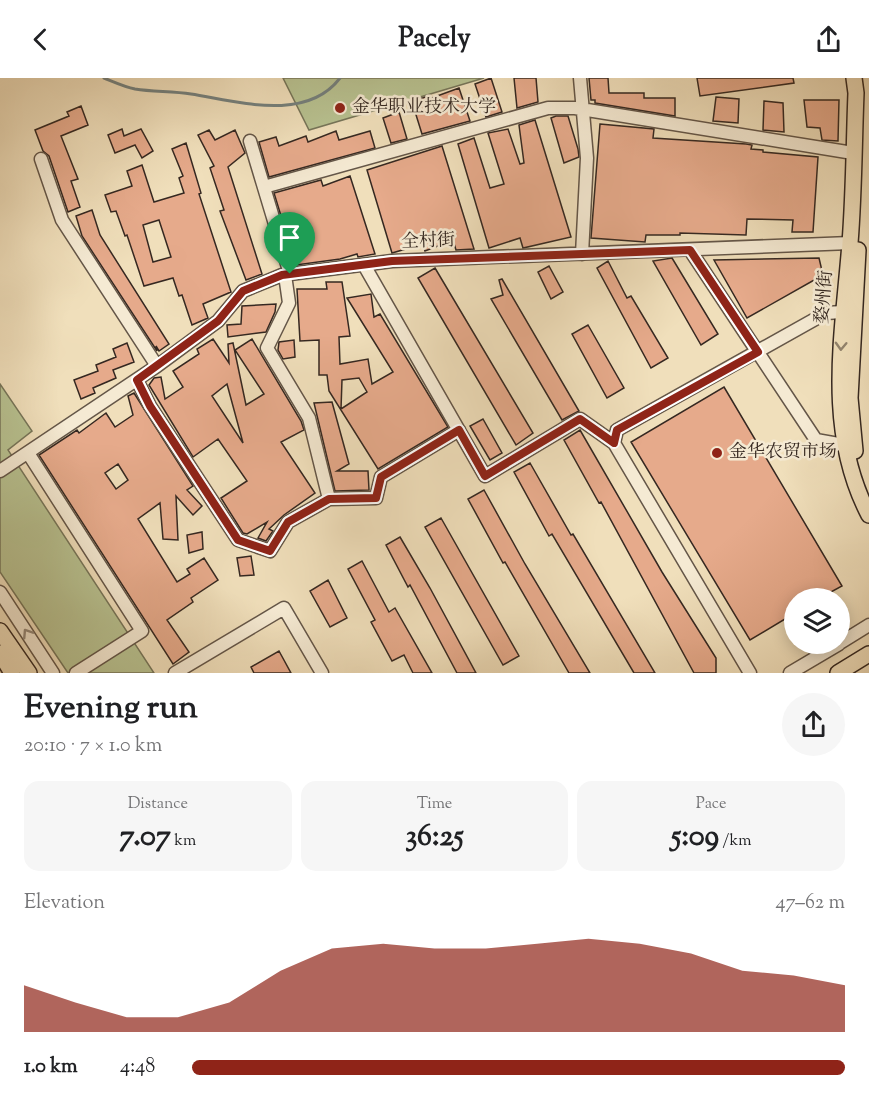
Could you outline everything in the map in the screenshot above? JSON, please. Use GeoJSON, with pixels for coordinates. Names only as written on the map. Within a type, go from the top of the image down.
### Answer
{"type":"FeatureCollection","features":[{"type":"Feature","properties":{"kind":"main road","name":"婺州街"},"geometry":{"type":"LineString","coordinates":[[854,78],[856,93],[850,243],[842,312],[838,396],[844,445],[869,515]]}},
{"type":"Feature","properties":{"kind":"main road","name":"婺州街"},"geometry":{"type":"LineString","coordinates":[[864,78],[864,146],[850,398],[855,452],[869,494]]}},
{"type":"Feature","properties":{"kind":"main road"},"geometry":{"type":"LineString","coordinates":[[0,631],[12,673]]}},
{"type":"Feature","properties":{"kind":"main road"},"geometry":{"type":"LineString","coordinates":[[6,649],[29,673]]}},
{"type":"Feature","properties":{"kind":"main road"},"geometry":{"type":"LineString","coordinates":[[838,673],[869,654]]}},
{"type":"Feature","properties":{"kind":"street"},"geometry":{"type":"LineString","coordinates":[[579,78],[584,109],[587,158],[582,254]]}},
{"type":"Feature","properties":{"kind":"street"},"geometry":{"type":"LineString","coordinates":[[264,187],[548,108],[584,109],[853,153]]}},
{"type":"Feature","properties":{"kind":"street"},"geometry":{"type":"LineString","coordinates":[[250,141],[288,274],[289,303],[267,348],[309,418],[329,499]]}},
{"type":"Feature","properties":{"kind":"street"},"geometry":{"type":"LineString","coordinates":[[41,159],[62,220],[158,366]]}},
{"type":"Feature","properties":{"kind":"street","name":"全村街"},"geometry":{"type":"LineString","coordinates":[[0,471],[158,366],[218,321],[243,291],[288,274],[364,265],[850,243]]}},
{"type":"Feature","properties":{"kind":"street"},"geometry":{"type":"LineString","coordinates":[[690,250],[816,440],[844,445]]}},
{"type":"Feature","properties":{"kind":"street"},"geometry":{"type":"LineString","coordinates":[[364,265],[485,476],[580,419],[614,443],[750,673]]}},
{"type":"Feature","properties":{"kind":"street"},"geometry":{"type":"LineString","coordinates":[[614,443],[617,430],[826,313],[842,312]]}},
{"type":"Feature","properties":{"kind":"street"},"geometry":{"type":"LineString","coordinates":[[137,380],[150,406],[238,540],[270,551],[288,522],[329,499],[376,498],[381,477],[459,430]]}},
{"type":"Feature","properties":{"kind":"street"},"geometry":{"type":"LineString","coordinates":[[28,453],[141,631],[76,673]]}},
{"type":"Feature","properties":{"kind":"street"},"geometry":{"type":"LineString","coordinates":[[0,592],[54,673]]}},
{"type":"Feature","properties":{"kind":"street"},"geometry":{"type":"LineString","coordinates":[[174,673],[284,608],[322,673]]}},
{"type":"Feature","properties":{"kind":"street"},"geometry":{"type":"LineString","coordinates":[[850,636],[869,625]]}},
{"type":"Feature","properties":{"kind":"street"},"geometry":{"type":"LineString","coordinates":[[790,673],[821,654]]}},
{"type":"Feature","properties":{"kind":"green space","name":"金华职业技术大学"},"geometry":{"type":"Polygon","coordinates":[[[283,78],[484,78],[309,130],[283,78]]]}},
{"type":"Feature","properties":{"kind":"green space"},"geometry":{"type":"Polygon","coordinates":[[[0,384],[32,431],[8,450],[154,673],[68,673],[0,572],[0,384]]]}},
{"type":"Feature","properties":{"kind":"building"},"geometry":{"type":"Polygon","coordinates":[[[491,78],[502,112],[486,117],[475,84],[491,78]]]}},
{"type":"Feature","properties":{"kind":"building"},"geometry":{"type":"Polygon","coordinates":[[[514,78],[536,78],[538,102],[517,108],[514,78]]]}},
{"type":"Feature","properties":{"kind":"building"},"geometry":{"type":"Polygon","coordinates":[[[589,78],[608,78],[609,93],[644,93],[644,98],[675,98],[675,116],[595,103],[595,100],[591,100],[589,78]]]}},
{"type":"Feature","properties":{"kind":"building"},"geometry":{"type":"Polygon","coordinates":[[[697,78],[793,78],[794,83],[700,96],[697,78]]]}},
{"type":"Feature","properties":{"kind":"building"},"geometry":{"type":"Polygon","coordinates":[[[459,88],[470,121],[422,134],[412,102],[428,96],[429,99],[459,88]]]}},
{"type":"Feature","properties":{"kind":"building"},"geometry":{"type":"Polygon","coordinates":[[[716,97],[739,99],[738,123],[713,121],[716,97]]]}},
{"type":"Feature","properties":{"kind":"building"},"geometry":{"type":"Polygon","coordinates":[[[804,100],[839,100],[838,141],[822,140],[820,128],[807,127],[804,100]]]}},
{"type":"Feature","properties":{"kind":"building"},"geometry":{"type":"Polygon","coordinates":[[[764,101],[783,103],[784,132],[763,130],[764,101]]]}},
{"type":"Feature","properties":{"kind":"building"},"geometry":{"type":"Polygon","coordinates":[[[81,106],[88,125],[61,136],[78,179],[71,181],[80,207],[68,212],[49,156],[43,151],[35,130],[69,116],[67,112],[81,106]]]}},
{"type":"Feature","properties":{"kind":"building"},"geometry":{"type":"Polygon","coordinates":[[[399,112],[407,139],[391,143],[383,118],[399,112]]]}},
{"type":"Feature","properties":{"kind":"building"},"geometry":{"type":"Polygon","coordinates":[[[568,116],[578,149],[579,157],[564,163],[551,118],[568,116]]]}},
{"type":"Feature","properties":{"kind":"building"},"geometry":{"type":"Polygon","coordinates":[[[535,120],[571,237],[523,248],[520,238],[489,248],[458,144],[474,138],[490,188],[504,184],[488,133],[508,129],[520,164],[524,163],[519,125],[535,120]]]}},
{"type":"Feature","properties":{"kind":"building"},"geometry":{"type":"Polygon","coordinates":[[[600,124],[654,129],[653,138],[746,144],[752,145],[751,149],[763,150],[763,152],[818,157],[813,232],[792,232],[793,220],[747,219],[746,235],[680,233],[680,235],[646,235],[645,242],[591,238],[600,124]]]}},
{"type":"Feature","properties":{"kind":"building"},"geometry":{"type":"Polygon","coordinates":[[[122,129],[124,136],[141,129],[153,151],[142,158],[135,145],[115,153],[108,135],[122,129]]]}},
{"type":"Feature","properties":{"kind":"building"},"geometry":{"type":"Polygon","coordinates":[[[209,130],[215,140],[235,130],[245,153],[228,167],[262,274],[246,280],[220,211],[224,210],[210,168],[214,166],[198,135],[209,130]]]}},
{"type":"Feature","properties":{"kind":"building"},"geometry":{"type":"Polygon","coordinates":[[[336,131],[339,140],[370,131],[375,148],[269,177],[259,142],[276,137],[279,146],[306,136],[308,142],[336,131]]]}},
{"type":"Feature","properties":{"kind":"building"},"geometry":{"type":"Polygon","coordinates":[[[186,143],[201,193],[199,194],[231,292],[203,304],[208,318],[192,325],[182,295],[179,296],[173,278],[144,286],[127,235],[125,236],[116,211],[111,212],[105,195],[132,186],[127,171],[142,165],[154,202],[184,193],[179,178],[183,176],[172,149],[186,143]],[[159,220],[143,225],[153,262],[171,257],[159,220]]]}},
{"type":"Feature","properties":{"kind":"building"},"geometry":{"type":"Polygon","coordinates":[[[442,146],[474,249],[456,250],[453,240],[425,251],[423,244],[392,253],[367,170],[442,146]]]}},
{"type":"Feature","properties":{"kind":"building"},"geometry":{"type":"Polygon","coordinates":[[[350,176],[375,254],[358,257],[357,254],[340,259],[296,265],[274,193],[321,180],[323,186],[350,176]]]}},
{"type":"Feature","properties":{"kind":"building"},"geometry":{"type":"Polygon","coordinates":[[[92,210],[100,235],[169,344],[159,351],[82,236],[76,216],[92,210]]]}},
{"type":"Feature","properties":{"kind":"building"},"geometry":{"type":"Polygon","coordinates":[[[672,258],[718,334],[701,345],[653,261],[672,258]]]}},
{"type":"Feature","properties":{"kind":"building"},"geometry":{"type":"Polygon","coordinates":[[[819,258],[823,275],[747,318],[714,260],[819,258]]]}},
{"type":"Feature","properties":{"kind":"building"},"geometry":{"type":"Polygon","coordinates":[[[608,261],[627,298],[631,296],[668,358],[651,368],[597,268],[608,261]]]}},
{"type":"Feature","properties":{"kind":"building"},"geometry":{"type":"Polygon","coordinates":[[[549,266],[563,292],[551,299],[538,272],[549,266]]]}},
{"type":"Feature","properties":{"kind":"building"},"geometry":{"type":"Polygon","coordinates":[[[435,268],[533,433],[516,445],[418,278],[435,268]]]}},
{"type":"Feature","properties":{"kind":"building"},"geometry":{"type":"Polygon","coordinates":[[[502,279],[579,411],[562,420],[491,299],[503,295],[499,280],[502,279]]]}},
{"type":"Feature","properties":{"kind":"building"},"geometry":{"type":"Polygon","coordinates":[[[326,282],[342,282],[350,336],[339,337],[340,364],[368,359],[372,384],[393,372],[347,298],[371,294],[374,317],[380,314],[448,427],[378,469],[329,391],[327,375],[319,375],[319,340],[300,341],[297,289],[327,289],[326,282]],[[359,378],[342,380],[341,409],[367,392],[359,378]]]}},
{"type":"Feature","properties":{"kind":"building"},"geometry":{"type":"Polygon","coordinates":[[[276,304],[266,332],[228,337],[227,325],[241,324],[242,306],[276,304]]]}},
{"type":"Feature","properties":{"kind":"building"},"geometry":{"type":"Polygon","coordinates":[[[588,325],[624,388],[607,398],[572,334],[588,325]]]}},
{"type":"Feature","properties":{"kind":"building"},"geometry":{"type":"Polygon","coordinates":[[[213,339],[229,363],[228,344],[233,343],[246,405],[264,394],[235,350],[252,339],[301,421],[304,430],[281,442],[315,493],[269,529],[273,531],[266,541],[258,538],[267,522],[247,534],[243,533],[221,498],[247,481],[218,439],[193,457],[149,385],[154,378],[161,377],[165,399],[183,387],[173,371],[199,354],[197,349],[213,339]],[[227,384],[212,396],[243,443],[227,384]]]}},
{"type":"Feature","properties":{"kind":"building"},"geometry":{"type":"Polygon","coordinates":[[[294,340],[295,357],[283,359],[278,350],[279,342],[294,340]]]}},
{"type":"Feature","properties":{"kind":"building"},"geometry":{"type":"Polygon","coordinates":[[[127,343],[134,362],[113,370],[116,378],[93,388],[95,393],[81,399],[74,380],[98,371],[96,365],[116,357],[113,349],[127,343]]]}},
{"type":"Feature","properties":{"kind":"building"},"geometry":{"type":"Polygon","coordinates":[[[724,387],[842,586],[838,588],[784,588],[784,620],[750,640],[631,442],[724,387]]]}},
{"type":"Feature","properties":{"kind":"building"},"geometry":{"type":"Polygon","coordinates":[[[134,393],[193,486],[187,490],[202,506],[193,515],[176,496],[178,540],[163,539],[160,503],[138,519],[177,582],[190,574],[187,569],[204,558],[218,580],[191,598],[193,602],[167,620],[189,652],[173,664],[39,455],[77,430],[79,433],[106,413],[115,427],[133,415],[128,396],[134,393]],[[118,464],[105,473],[116,489],[128,480],[118,464]]]}},
{"type":"Feature","properties":{"kind":"building"},"geometry":{"type":"Polygon","coordinates":[[[332,402],[349,464],[337,471],[368,471],[369,490],[335,491],[314,403],[332,402]]]}},
{"type":"Feature","properties":{"kind":"building"},"geometry":{"type":"Polygon","coordinates":[[[483,419],[502,453],[490,460],[470,426],[483,419]]]}},
{"type":"Feature","properties":{"kind":"building"},"geometry":{"type":"Polygon","coordinates":[[[580,430],[662,572],[716,658],[716,673],[694,673],[601,502],[599,503],[564,440],[580,430]]]}},
{"type":"Feature","properties":{"kind":"building"},"geometry":{"type":"Polygon","coordinates":[[[530,463],[655,673],[634,673],[552,534],[549,536],[514,472],[530,463]]]}},
{"type":"Feature","properties":{"kind":"building"},"geometry":{"type":"Polygon","coordinates":[[[484,490],[590,673],[569,673],[505,562],[503,563],[468,499],[484,490]]]}},
{"type":"Feature","properties":{"kind":"building"},"geometry":{"type":"Polygon","coordinates":[[[441,518],[519,656],[503,665],[425,527],[441,518]]]}},
{"type":"Feature","properties":{"kind":"building"},"geometry":{"type":"Polygon","coordinates":[[[202,532],[203,549],[189,553],[187,535],[202,532]]]}},
{"type":"Feature","properties":{"kind":"building"},"geometry":{"type":"Polygon","coordinates":[[[400,537],[476,673],[457,673],[410,585],[408,587],[386,545],[400,537]]]}},
{"type":"Feature","properties":{"kind":"building"},"geometry":{"type":"Polygon","coordinates":[[[251,556],[254,575],[240,576],[237,558],[251,556]]]}},
{"type":"Feature","properties":{"kind":"building"},"geometry":{"type":"Polygon","coordinates":[[[362,561],[389,612],[395,608],[432,673],[413,673],[404,655],[392,661],[371,622],[375,620],[348,569],[362,561]]]}},
{"type":"Feature","properties":{"kind":"building"},"geometry":{"type":"Polygon","coordinates":[[[328,580],[347,618],[330,627],[310,591],[328,580]]]}},
{"type":"Feature","properties":{"kind":"building"},"geometry":{"type":"Polygon","coordinates":[[[279,651],[291,673],[254,673],[251,667],[279,651]]]}},
{"type":"Feature","properties":{"kind":"waterway"},"geometry":{"type":"LineString","coordinates":[[104,78],[135,89],[184,93],[270,106],[290,105],[309,100],[326,92],[340,78]]}},
{"type":"Feature","properties":{"kind":"place","name":"金华职业技术大学"},"geometry":{"type":"Point","coordinates":[340,108]}},
{"type":"Feature","properties":{"kind":"place","name":"金华农贸市场"},"geometry":{"type":"Point","coordinates":[717,453]}},
{"type":"Feature","properties":{"kind":"route"},"geometry":{"type":"LineString","coordinates":[[690,250],[758,352],[617,430],[614,443],[580,419],[485,476],[459,430],[381,477],[376,498],[329,499],[288,522],[270,551],[238,540],[150,406],[137,380],[218,321],[243,291],[290,274],[392,261],[690,250]]}}]}
